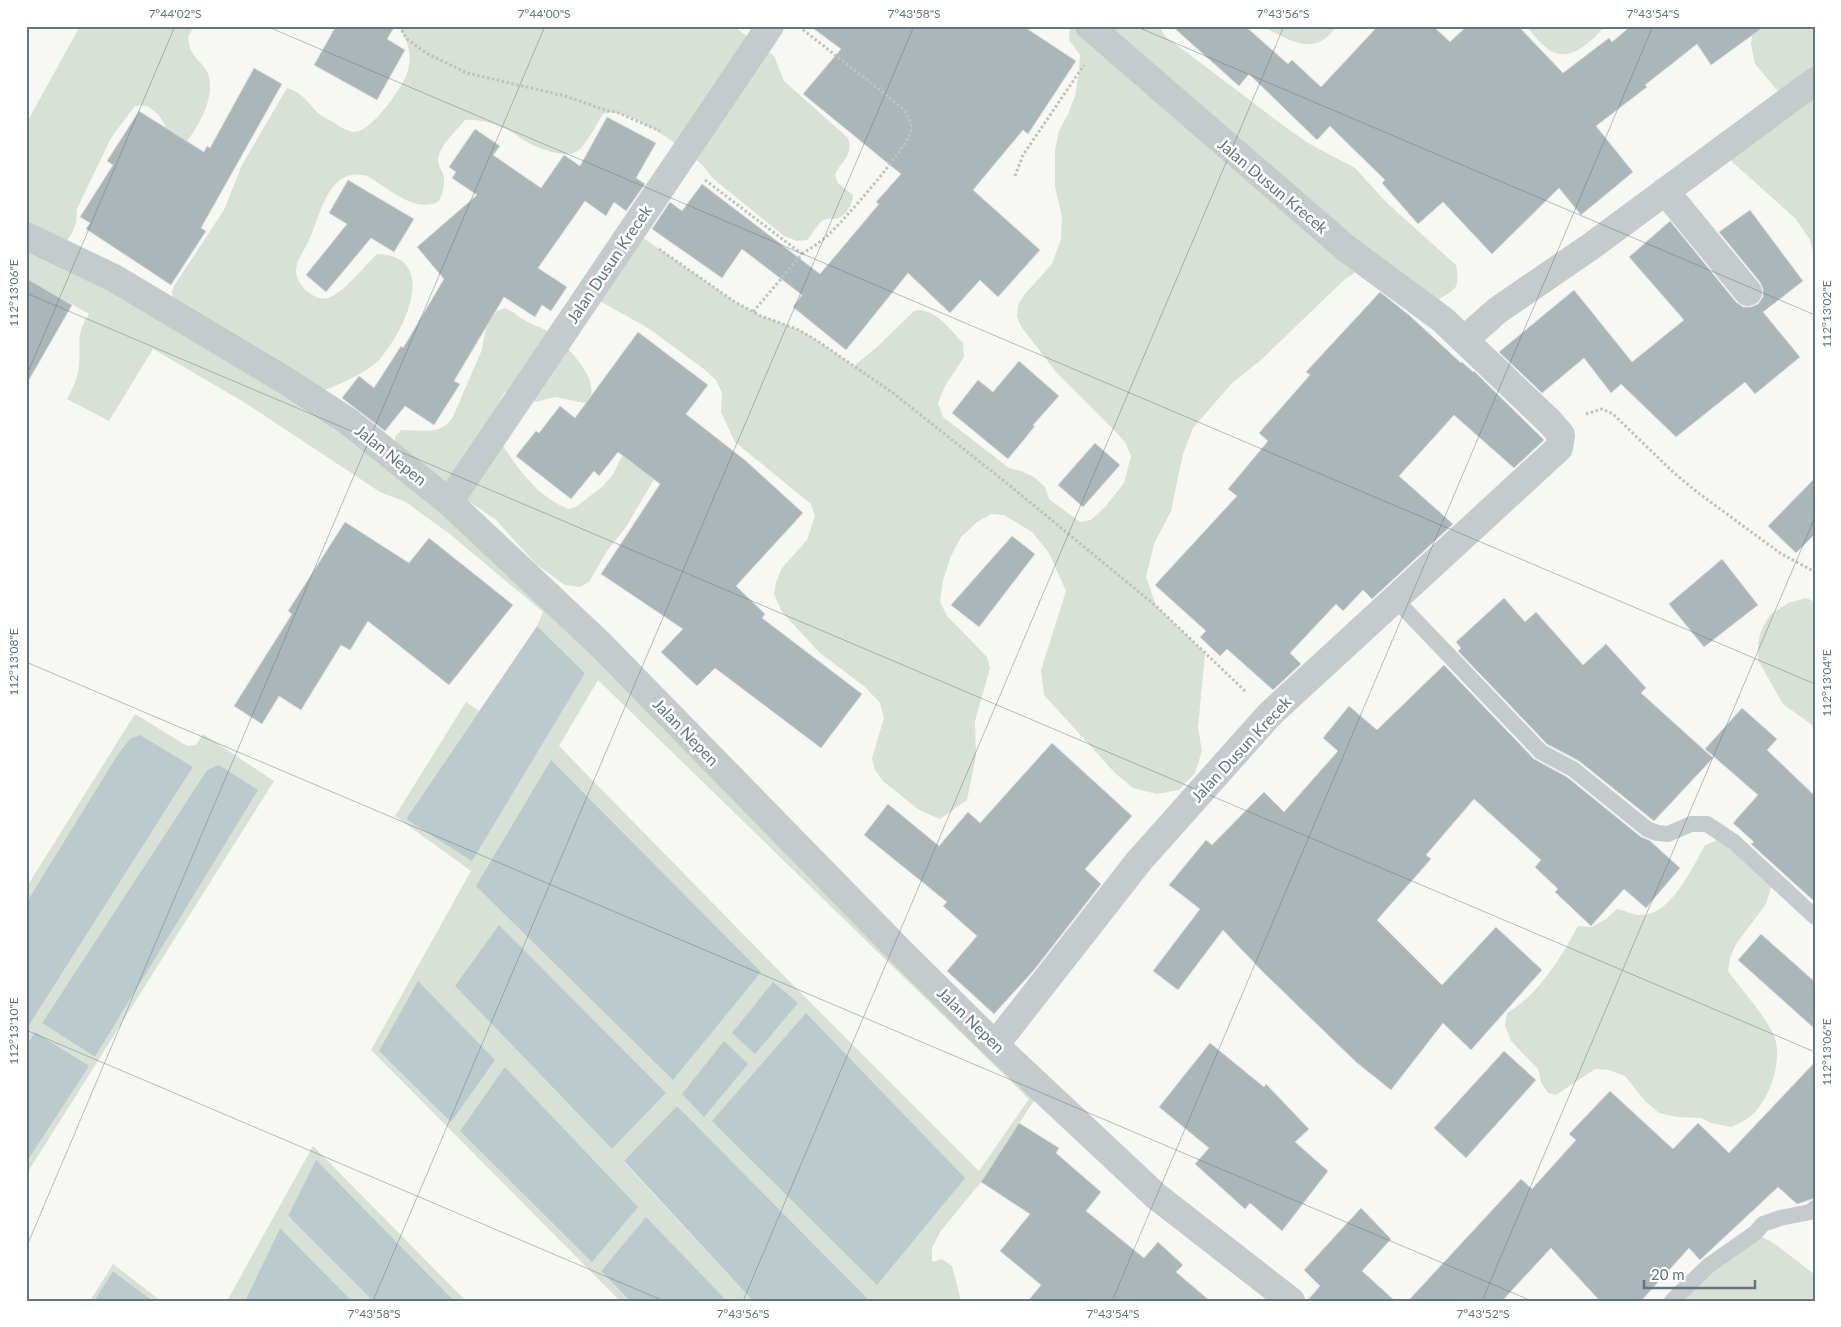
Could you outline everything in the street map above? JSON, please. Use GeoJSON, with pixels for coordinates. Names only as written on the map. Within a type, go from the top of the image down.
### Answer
{"type":"FeatureCollection","features":[{"type":"Feature","properties":{"kind":"street","name":"Jalan Dusun Krecek"},"geometry":{"type":"LineString","coordinates":[[449,502],[770,26]]}},
{"type":"Feature","properties":{"kind":"street","name":"Jalan Dusun Krecek"},"geometry":{"type":"LineString","coordinates":[[996,1044],[1139,860],[1270,714],[1559,448],[1561,435],[1551,423],[1443,320],[1347,249],[1095,32]]}},
{"type":"Feature","properties":{"kind":"street"},"geometry":{"type":"LineString","coordinates":[[1464,340],[1498,310],[1590,247],[1815,81]]}},
{"type":"Feature","properties":{"kind":"street"},"geometry":{"type":"LineString","coordinates":[[1665,192],[1748,292]]}},
{"type":"Feature","properties":{"kind":"street","name":"Jalan Nepen"},"geometry":{"type":"LineString","coordinates":[[26,236],[114,278],[288,382],[349,422],[449,502],[600,644],[896,946],[1156,1196],[1291,1301]]}},
{"type":"Feature","properties":{"kind":"lane"},"geometry":{"type":"LineString","coordinates":[[1395,599],[1541,752],[1573,769],[1647,829],[1657,833],[1668,834],[1691,824],[1707,824],[1734,842],[1815,917]]}},
{"type":"Feature","properties":{"kind":"lane"},"geometry":{"type":"LineString","coordinates":[[1672,1301],[1708,1266],[1755,1233],[1763,1224],[1780,1218],[1810,1212],[1815,1208]]}},
{"type":"Feature","properties":{"kind":"path"},"geometry":{"type":"LineString","coordinates":[[399,26],[407,39],[426,53],[467,73],[566,96],[616,112],[684,152],[802,254]]}},
{"type":"Feature","properties":{"kind":"path"},"geometry":{"type":"LineString","coordinates":[[753,312],[802,254],[827,236],[883,173],[910,135],[912,127],[909,118],[900,106],[798,26]]}},
{"type":"Feature","properties":{"kind":"path"},"geometry":{"type":"LineString","coordinates":[[1015,176],[1022,155],[1064,95],[1095,32]]}},
{"type":"Feature","properties":{"kind":"path"},"geometry":{"type":"LineString","coordinates":[[632,230],[704,281],[753,312],[799,330],[893,393],[1009,485],[1156,606],[1270,714]]}},
{"type":"Feature","properties":{"kind":"path"},"geometry":{"type":"LineString","coordinates":[[1561,435],[1581,417],[1591,412],[1602,409],[1614,414],[1673,472],[1697,492],[1780,553],[1815,572]]}},
{"type":"Feature","properties":{"kind":"shaded area"},"geometry":{"type":"Polygon","coordinates":[[[80,26],[194,26],[188,37],[190,47],[208,74],[210,94],[198,125],[180,151],[164,138],[165,125],[158,114],[149,107],[140,105],[134,107],[111,138],[77,209],[76,223],[71,235],[66,242],[62,243],[26,221],[26,124],[80,26]]]}},
{"type":"Feature","properties":{"kind":"shaded area"},"geometry":{"type":"Polygon","coordinates":[[[399,26],[733,26],[774,56],[784,81],[848,138],[848,154],[835,175],[838,183],[853,195],[852,202],[841,217],[822,221],[807,240],[797,241],[784,236],[715,180],[702,165],[681,147],[653,129],[625,115],[612,112],[603,114],[580,149],[568,154],[560,154],[537,147],[509,130],[491,123],[465,120],[445,143],[439,154],[438,162],[444,181],[439,201],[421,205],[411,202],[367,176],[354,175],[343,178],[328,194],[309,240],[297,263],[297,276],[303,287],[312,295],[323,299],[328,298],[348,285],[377,254],[396,258],[408,267],[412,281],[411,297],[406,315],[389,347],[379,360],[361,373],[322,391],[173,300],[172,292],[174,286],[224,210],[242,165],[287,88],[300,94],[316,111],[340,127],[354,132],[360,130],[374,120],[388,105],[406,76],[409,55],[406,41],[399,26]]]}},
{"type":"Feature","properties":{"kind":"shaded area"},"geometry":{"type":"Polygon","coordinates":[[[1070,26],[1159,26],[1165,36],[1284,126],[1308,143],[1355,168],[1386,202],[1456,265],[1457,284],[1452,291],[1436,301],[1359,270],[1344,280],[1261,360],[1232,383],[1193,428],[1183,454],[1171,511],[1154,544],[1146,577],[1156,606],[1205,653],[1198,728],[1202,751],[1195,773],[1179,790],[1157,794],[1133,788],[1115,773],[1044,695],[1041,670],[1066,591],[1049,553],[1032,532],[1004,515],[991,514],[977,522],[961,537],[951,556],[943,580],[940,602],[947,616],[987,657],[990,668],[975,721],[976,756],[967,800],[940,819],[919,810],[883,781],[875,770],[872,758],[884,718],[880,703],[865,687],[820,653],[782,612],[774,594],[776,582],[782,568],[807,540],[815,516],[811,504],[735,442],[721,412],[722,393],[716,380],[648,328],[589,295],[632,230],[735,302],[761,316],[799,330],[854,366],[876,348],[914,311],[928,312],[941,320],[963,343],[964,357],[945,386],[938,403],[943,417],[1009,468],[1034,477],[1045,487],[1049,499],[1080,522],[1091,520],[1105,507],[1124,483],[1131,456],[1125,442],[1057,373],[1022,328],[1017,317],[1018,305],[1024,295],[1052,264],[1061,239],[1062,217],[1055,187],[1055,150],[1059,131],[1075,96],[1080,55],[1069,40],[1070,26]]]}},
{"type":"Feature","properties":{"kind":"shaded area"},"geometry":{"type":"Polygon","coordinates":[[[1266,26],[1337,26],[1321,41],[1305,44],[1288,39],[1269,30],[1266,26]]]}},
{"type":"Feature","properties":{"kind":"shaded area"},"geometry":{"type":"Polygon","coordinates":[[[1526,26],[1605,26],[1580,49],[1564,54],[1548,49],[1526,26]]]}},
{"type":"Feature","properties":{"kind":"shaded area"},"geometry":{"type":"Polygon","coordinates":[[[1746,26],[1815,26],[1815,258],[1810,240],[1796,219],[1720,151],[1787,102],[1755,64],[1751,44],[1752,36],[1746,26]]]}},
{"type":"Feature","properties":{"kind":"shaded area"},"geometry":{"type":"Polygon","coordinates":[[[26,236],[397,459],[1043,1089],[981,1182],[940,1232],[932,1248],[932,1262],[942,1259],[952,1266],[961,1301],[870,1301],[677,1106],[624,1162],[753,1301],[727,1301],[646,1218],[601,1271],[630,1301],[620,1301],[371,1050],[471,871],[395,816],[466,702],[479,711],[406,819],[585,673],[537,626],[543,612],[451,535],[406,502],[380,492],[247,404],[153,349],[109,421],[67,399],[78,374],[80,334],[89,314],[26,278],[26,236]],[[598,680],[559,746],[791,983],[979,1171],[1029,1099],[598,680]],[[455,986],[612,1149],[666,1093],[455,986]]]}},
{"type":"Feature","properties":{"kind":"shaded area"},"geometry":{"type":"Polygon","coordinates":[[[505,308],[556,337],[581,365],[588,376],[591,386],[591,395],[585,403],[555,397],[536,402],[513,390],[506,392],[503,396],[498,407],[493,430],[524,476],[544,495],[568,509],[576,507],[603,486],[614,473],[629,446],[656,466],[653,481],[626,527],[607,551],[589,582],[580,587],[565,585],[536,564],[496,520],[448,487],[395,444],[395,437],[401,430],[436,430],[448,423],[453,417],[481,352],[486,329],[491,318],[497,311],[505,308]]]}},
{"type":"Feature","properties":{"kind":"shaded area"},"geometry":{"type":"Polygon","coordinates":[[[1806,598],[1815,602],[1815,727],[1783,704],[1758,660],[1758,643],[1761,631],[1770,615],[1788,603],[1806,598]]]}},
{"type":"Feature","properties":{"kind":"shaded area"},"geometry":{"type":"Polygon","coordinates":[[[537,626],[585,673],[472,861],[406,819],[537,626]]]}},
{"type":"Feature","properties":{"kind":"shaded area"},"geometry":{"type":"Polygon","coordinates":[[[135,714],[187,746],[196,745],[203,734],[274,781],[26,1175],[26,1163],[88,1066],[35,1032],[26,1046],[26,1030],[193,767],[118,754],[26,903],[26,888],[135,714]],[[219,766],[207,770],[42,1023],[95,1057],[257,790],[219,766]]]}},
{"type":"Feature","properties":{"kind":"shaded area"},"geometry":{"type":"Polygon","coordinates":[[[140,735],[193,767],[26,1030],[26,903],[118,754],[130,739],[140,735]]]}},
{"type":"Feature","properties":{"kind":"shaded area"},"geometry":{"type":"Polygon","coordinates":[[[551,760],[761,972],[673,1080],[476,886],[551,760]]]}},
{"type":"Feature","properties":{"kind":"shaded area"},"geometry":{"type":"Polygon","coordinates":[[[219,765],[258,790],[95,1057],[42,1023],[207,770],[219,765]]]}},
{"type":"Feature","properties":{"kind":"shaded area"},"geometry":{"type":"Polygon","coordinates":[[[1718,840],[1726,843],[1772,884],[1766,904],[1736,944],[1730,958],[1728,971],[1763,1017],[1773,1034],[1776,1044],[1776,1067],[1773,1079],[1756,1111],[1742,1122],[1731,1127],[1711,1123],[1701,1118],[1677,1117],[1659,1113],[1645,1101],[1625,1076],[1609,1070],[1595,1069],[1556,1095],[1548,1093],[1541,1082],[1538,1069],[1511,1041],[1505,1025],[1507,1013],[1519,1005],[1539,986],[1557,963],[1578,926],[1592,927],[1606,919],[1617,909],[1643,915],[1653,913],[1663,907],[1680,888],[1705,845],[1718,840]]]}},
{"type":"Feature","properties":{"kind":"shaded area"},"geometry":{"type":"Polygon","coordinates":[[[499,925],[666,1093],[612,1149],[455,986],[499,925]]]}},
{"type":"Feature","properties":{"kind":"shaded area"},"geometry":{"type":"Polygon","coordinates":[[[418,981],[495,1060],[451,1122],[379,1051],[418,981]]]}},
{"type":"Feature","properties":{"kind":"shaded area"},"geometry":{"type":"Polygon","coordinates":[[[773,982],[798,1003],[755,1054],[732,1033],[773,982]]]}},
{"type":"Feature","properties":{"kind":"shaded area"},"geometry":{"type":"Polygon","coordinates":[[[806,1013],[965,1178],[877,1285],[712,1121],[806,1013]]]}},
{"type":"Feature","properties":{"kind":"shaded area"},"geometry":{"type":"Polygon","coordinates":[[[35,1032],[89,1066],[26,1163],[26,1046],[35,1032]]]}},
{"type":"Feature","properties":{"kind":"shaded area"},"geometry":{"type":"Polygon","coordinates":[[[724,1041],[748,1064],[704,1117],[682,1094],[724,1041]]]}},
{"type":"Feature","properties":{"kind":"shaded area"},"geometry":{"type":"Polygon","coordinates":[[[505,1067],[638,1207],[592,1262],[460,1131],[505,1067]]]}},
{"type":"Feature","properties":{"kind":"shaded area"},"geometry":{"type":"Polygon","coordinates":[[[677,1106],[870,1301],[753,1301],[624,1161],[677,1106]]]}},
{"type":"Feature","properties":{"kind":"shaded area"},"geometry":{"type":"Polygon","coordinates":[[[313,1146],[466,1301],[454,1301],[288,1216],[373,1301],[352,1301],[280,1228],[245,1301],[227,1301],[313,1146]]]}},
{"type":"Feature","properties":{"kind":"shaded area"},"geometry":{"type":"Polygon","coordinates":[[[316,1160],[454,1301],[373,1301],[288,1216],[316,1160]]]}},
{"type":"Feature","properties":{"kind":"shaded area"},"geometry":{"type":"Polygon","coordinates":[[[646,1217],[727,1301],[630,1301],[601,1271],[646,1217]]]}},
{"type":"Feature","properties":{"kind":"shaded area"},"geometry":{"type":"Polygon","coordinates":[[[280,1228],[352,1301],[245,1301],[280,1228]]]}},
{"type":"Feature","properties":{"kind":"shaded area"},"geometry":{"type":"Polygon","coordinates":[[[1755,1233],[1775,1244],[1815,1275],[1815,1301],[1672,1301],[1755,1233]]]}},
{"type":"Feature","properties":{"kind":"shaded area"},"geometry":{"type":"Polygon","coordinates":[[[113,1264],[161,1301],[153,1301],[113,1271],[94,1301],[90,1301],[113,1264]]]}},
{"type":"Feature","properties":{"kind":"shaded area"},"geometry":{"type":"Polygon","coordinates":[[[113,1271],[153,1301],[94,1301],[113,1271]]]}},
{"type":"Feature","properties":{"kind":"building"},"geometry":{"type":"Polygon","coordinates":[[[336,26],[395,26],[387,39],[405,50],[377,100],[314,65],[336,26]]]}},
{"type":"Feature","properties":{"kind":"building"},"geometry":{"type":"Polygon","coordinates":[[[810,26],[1023,26],[1076,61],[1028,134],[1023,130],[973,190],[1040,250],[998,297],[980,280],[950,313],[908,273],[846,350],[793,307],[802,295],[742,249],[722,278],[652,229],[670,202],[682,211],[702,184],[820,274],[879,204],[876,202],[901,174],[803,94],[841,49],[810,26]]]}},
{"type":"Feature","properties":{"kind":"building"},"geometry":{"type":"Polygon","coordinates":[[[1172,26],[1245,26],[1288,64],[1292,60],[1321,87],[1378,26],[1433,26],[1450,42],[1467,26],[1518,26],[1563,73],[1609,38],[1612,42],[1631,26],[1765,26],[1711,65],[1697,44],[1645,85],[1647,87],[1596,126],[1633,172],[1581,215],[1559,188],[1492,254],[1443,202],[1418,224],[1382,183],[1385,180],[1330,126],[1317,140],[1249,74],[1239,86],[1172,26]]]}},
{"type":"Feature","properties":{"kind":"building"},"geometry":{"type":"Polygon","coordinates":[[[254,68],[282,84],[201,228],[206,231],[171,285],[86,229],[90,223],[80,217],[113,165],[107,161],[139,111],[204,152],[207,146],[210,148],[254,68]]]}},
{"type":"Feature","properties":{"kind":"building"},"geometry":{"type":"Polygon","coordinates":[[[607,117],[656,143],[636,178],[645,184],[626,211],[614,202],[606,216],[585,201],[538,268],[567,287],[551,311],[542,305],[535,317],[504,297],[454,381],[460,384],[434,425],[405,406],[385,431],[342,398],[359,376],[374,388],[401,346],[403,348],[444,279],[417,247],[477,195],[452,178],[456,172],[449,167],[475,129],[500,146],[493,155],[541,188],[564,155],[580,166],[607,117]]]}},
{"type":"Feature","properties":{"kind":"building"},"geometry":{"type":"Polygon","coordinates":[[[348,180],[414,219],[394,252],[371,238],[326,292],[306,275],[347,224],[329,213],[348,180]]]}},
{"type":"Feature","properties":{"kind":"building"},"geometry":{"type":"Polygon","coordinates":[[[1750,210],[1803,281],[1763,312],[1800,357],[1755,394],[1745,382],[1676,437],[1621,384],[1611,393],[1584,358],[1542,393],[1499,352],[1574,290],[1632,362],[1684,320],[1629,257],[1670,221],[1736,302],[1743,307],[1751,307],[1758,304],[1763,297],[1763,289],[1760,282],[1719,232],[1750,210]]]}},
{"type":"Feature","properties":{"kind":"building"},"geometry":{"type":"Polygon","coordinates":[[[26,278],[72,305],[26,385],[26,278]]]}},
{"type":"Feature","properties":{"kind":"building"},"geometry":{"type":"Polygon","coordinates":[[[1380,292],[1409,315],[1461,363],[1474,371],[1544,440],[1514,468],[1454,415],[1399,476],[1453,524],[1372,599],[1363,590],[1343,611],[1336,604],[1290,653],[1301,664],[1273,690],[1227,649],[1220,656],[1200,637],[1206,631],[1155,585],[1237,496],[1228,489],[1268,441],[1259,433],[1310,375],[1306,372],[1380,292]]]}},
{"type":"Feature","properties":{"kind":"building"},"geometry":{"type":"Polygon","coordinates":[[[638,332],[708,385],[686,414],[746,461],[803,513],[736,586],[765,614],[762,618],[862,694],[821,748],[715,668],[697,686],[661,652],[683,629],[601,574],[660,484],[618,452],[599,476],[594,471],[571,499],[516,456],[536,431],[539,433],[560,406],[575,418],[638,332]]]}},
{"type":"Feature","properties":{"kind":"building"},"geometry":{"type":"Polygon","coordinates":[[[1019,361],[1059,396],[1033,425],[1035,426],[1008,459],[952,413],[978,380],[993,392],[1019,361]]]}},
{"type":"Feature","properties":{"kind":"building"},"geometry":{"type":"Polygon","coordinates":[[[1095,443],[1120,465],[1083,507],[1058,485],[1095,443]]]}},
{"type":"Feature","properties":{"kind":"building"},"geometry":{"type":"Polygon","coordinates":[[[1815,478],[1815,534],[1796,553],[1768,526],[1815,478]]]}},
{"type":"Feature","properties":{"kind":"building"},"geometry":{"type":"Polygon","coordinates":[[[345,522],[409,563],[429,538],[513,605],[449,685],[368,621],[350,650],[341,645],[301,710],[279,696],[262,724],[234,706],[292,614],[288,611],[345,522]]]}},
{"type":"Feature","properties":{"kind":"building"},"geometry":{"type":"Polygon","coordinates":[[[1012,536],[1035,554],[979,627],[951,605],[1012,536]]]}},
{"type":"Feature","properties":{"kind":"building"},"geometry":{"type":"Polygon","coordinates":[[[1722,559],[1758,605],[1704,647],[1669,604],[1722,559]]]}},
{"type":"Feature","properties":{"kind":"building"},"geometry":{"type":"Polygon","coordinates":[[[1504,598],[1525,622],[1536,612],[1583,665],[1606,644],[1646,688],[1641,693],[1713,758],[1654,821],[1579,761],[1547,744],[1458,651],[1461,648],[1456,642],[1504,598]]]}},
{"type":"Feature","properties":{"kind":"building"},"geometry":{"type":"Polygon","coordinates":[[[1444,665],[1534,759],[1567,777],[1641,837],[1649,840],[1680,868],[1646,908],[1624,889],[1591,926],[1555,892],[1558,889],[1535,867],[1541,860],[1474,799],[1426,855],[1431,859],[1377,920],[1442,985],[1496,927],[1542,970],[1471,1050],[1443,1023],[1391,1090],[1356,1062],[1264,973],[1223,930],[1178,990],[1153,971],[1200,909],[1169,885],[1206,840],[1212,845],[1264,792],[1284,812],[1338,751],[1323,738],[1349,706],[1377,730],[1444,665]]]}},
{"type":"Feature","properties":{"kind":"building"},"geometry":{"type":"Polygon","coordinates":[[[1742,708],[1777,739],[1767,750],[1815,796],[1815,902],[1751,844],[1754,842],[1733,823],[1758,795],[1705,749],[1742,708]]]}},
{"type":"Feature","properties":{"kind":"building"},"geometry":{"type":"Polygon","coordinates":[[[1052,743],[1132,816],[1085,869],[1101,884],[1034,970],[994,1014],[947,971],[977,936],[943,906],[947,902],[864,835],[888,804],[939,846],[968,812],[980,823],[1052,743]]]}},
{"type":"Feature","properties":{"kind":"building"},"geometry":{"type":"Polygon","coordinates":[[[1761,934],[1815,982],[1815,1029],[1738,960],[1761,934]]]}},
{"type":"Feature","properties":{"kind":"building"},"geometry":{"type":"Polygon","coordinates":[[[1210,1043],[1264,1087],[1266,1084],[1309,1129],[1295,1142],[1328,1171],[1282,1231],[1250,1203],[1245,1209],[1195,1164],[1209,1148],[1159,1107],[1210,1043]]]}},
{"type":"Feature","properties":{"kind":"building"},"geometry":{"type":"Polygon","coordinates":[[[1504,1051],[1536,1080],[1466,1158],[1434,1128],[1504,1051]]]}},
{"type":"Feature","properties":{"kind":"building"},"geometry":{"type":"Polygon","coordinates":[[[1815,1062],[1815,1198],[1797,1204],[1778,1187],[1700,1260],[1689,1248],[1641,1301],[1600,1301],[1551,1248],[1502,1301],[1408,1301],[1521,1179],[1532,1189],[1576,1140],[1569,1134],[1610,1091],[1673,1149],[1698,1123],[1729,1153],[1815,1062]]]}},
{"type":"Feature","properties":{"kind":"building"},"geometry":{"type":"Polygon","coordinates":[[[1019,1123],[1059,1148],[1056,1153],[1101,1192],[1086,1211],[1144,1258],[1158,1242],[1183,1265],[1176,1272],[1210,1301],[1028,1301],[1041,1285],[1000,1251],[1030,1214],[981,1182],[1019,1123]]]}},
{"type":"Feature","properties":{"kind":"building"},"geometry":{"type":"Polygon","coordinates":[[[1361,1208],[1391,1239],[1362,1271],[1395,1301],[1307,1301],[1320,1286],[1304,1270],[1361,1208]]]}}]}
